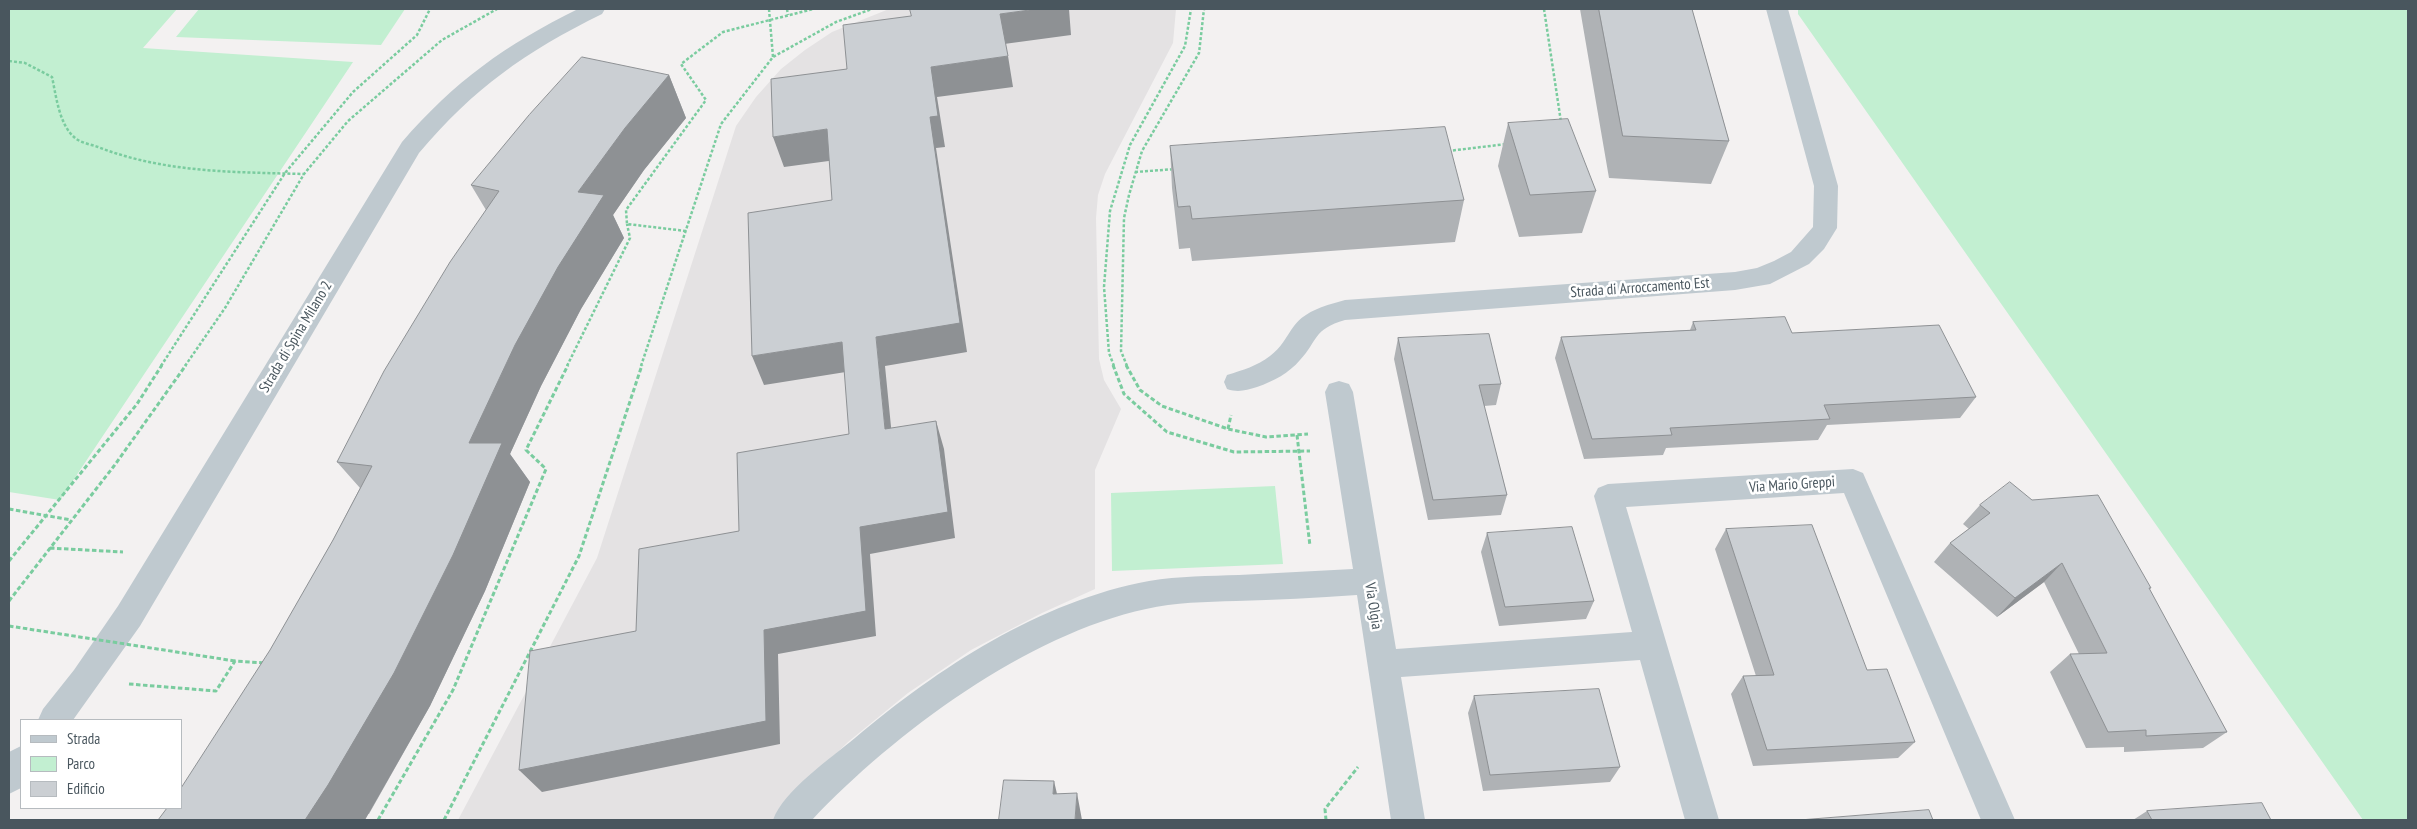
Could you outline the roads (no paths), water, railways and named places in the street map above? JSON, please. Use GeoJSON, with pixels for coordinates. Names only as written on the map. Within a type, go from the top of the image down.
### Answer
{"type":"FeatureCollection","features":[{"type":"Feature","properties":{"kind":"street","name":"Strada di Spina Milano 2"},"geometry":{"type":"LineString","coordinates":[[55,719],[85,680],[129,616],[410,148],[452,101],[490,69],[528,44],[594,9]]}},
{"type":"Feature","properties":{"kind":"street","name":"Strada di Arroccamento Est"},"geometry":{"type":"LineString","coordinates":[[1237,382],[1259,377],[1278,365],[1292,352],[1305,331],[1326,314],[1345,310],[1735,282],[1761,277],[1800,258],[1815,243],[1825,228],[1826,186],[1777,9]]}},
{"type":"Feature","properties":{"kind":"street","name":"Via Olgia"},"geometry":{"type":"LineString","coordinates":[[1338,392],[1408,820]]}},
{"type":"Feature","properties":{"kind":"street","name":"Via Mario Greppi"},"geometry":{"type":"LineString","coordinates":[[1702,820],[1608,496],[1853,481],[1998,820]]}},
{"type":"Feature","properties":{"kind":"street"},"geometry":{"type":"LineString","coordinates":[[790,820],[808,799],[872,743],[940,691],[1004,652],[1068,620],[1114,603],[1147,595],[1199,589],[1369,581]]}},
{"type":"Feature","properties":{"kind":"street"},"geometry":{"type":"LineString","coordinates":[[1383,664],[1651,645]]}},
{"type":"Feature","properties":{"kind":"street"},"geometry":{"type":"LineString","coordinates":[[9,778],[20,763]]}}]}
